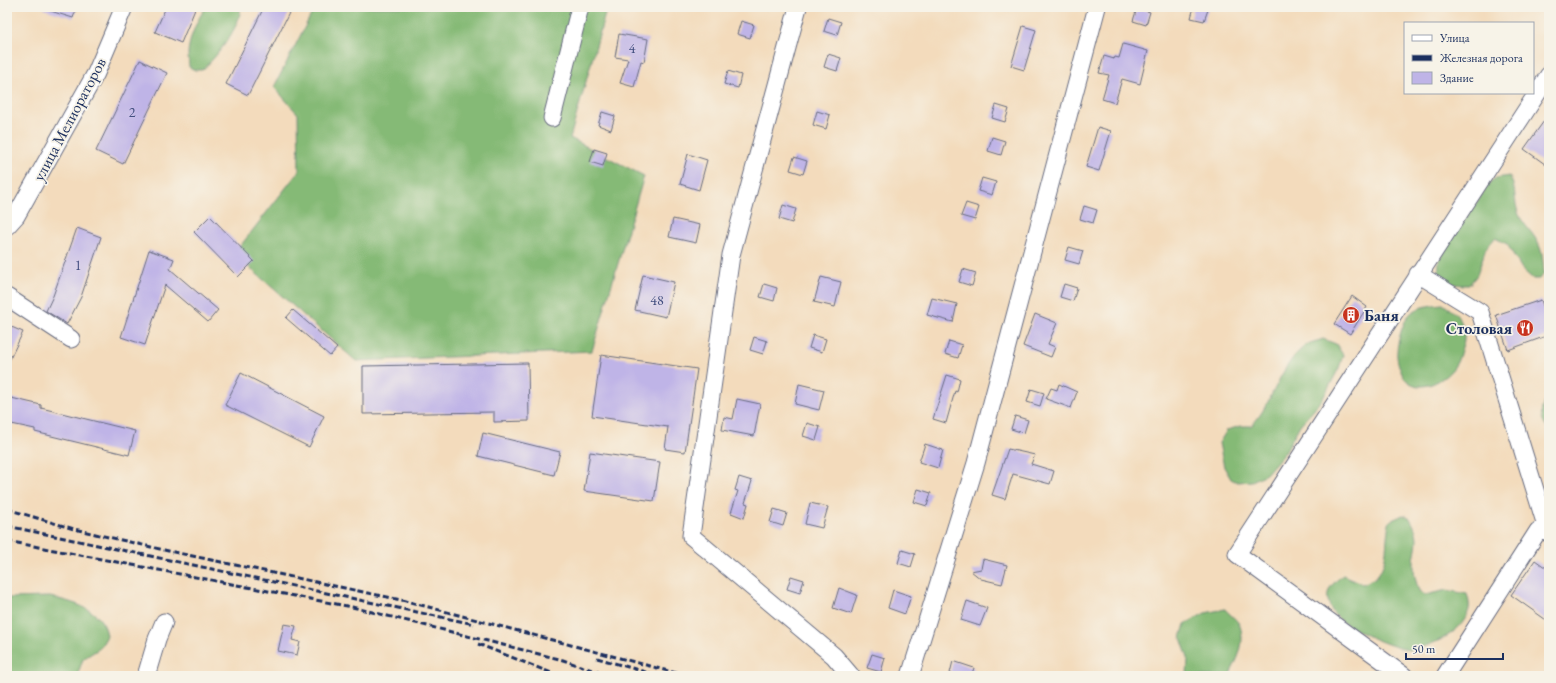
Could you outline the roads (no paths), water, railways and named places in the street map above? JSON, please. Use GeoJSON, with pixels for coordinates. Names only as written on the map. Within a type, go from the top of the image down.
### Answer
{"type":"FeatureCollection","features":[{"type":"Feature","properties":{"kind":"street","name":"улица Мелиораторов"},"geometry":{"type":"LineString","coordinates":[[7,226],[16,216],[96,74],[124,7]]}},
{"type":"Feature","properties":{"kind":"street"},"geometry":{"type":"LineString","coordinates":[[552,118],[580,7]]}},
{"type":"Feature","properties":{"kind":"street"},"geometry":{"type":"LineString","coordinates":[[798,7],[731,255],[691,536],[834,656],[851,676]]}},
{"type":"Feature","properties":{"kind":"street"},"geometry":{"type":"LineString","coordinates":[[910,676],[976,463],[1097,7]]}},
{"type":"Feature","properties":{"kind":"street"},"geometry":{"type":"LineString","coordinates":[[1404,676],[1237,554],[1549,75]]}},
{"type":"Feature","properties":{"kind":"street"},"geometry":{"type":"LineString","coordinates":[[1418,274],[1480,312],[1549,532],[1538,531],[1445,676]]}},
{"type":"Feature","properties":{"kind":"street"},"geometry":{"type":"LineString","coordinates":[[7,297],[71,339]]}},
{"type":"Feature","properties":{"kind":"street"},"geometry":{"type":"LineString","coordinates":[[146,676],[157,639],[164,622]]}},
{"type":"Feature","properties":{"kind":"railway"},"geometry":{"type":"LineString","coordinates":[[7,509],[74,529],[164,550],[406,601],[687,676]]}},
{"type":"Feature","properties":{"kind":"railway"},"geometry":{"type":"LineString","coordinates":[[7,526],[474,624]]}},
{"type":"Feature","properties":{"kind":"railway"},"geometry":{"type":"LineString","coordinates":[[7,541],[352,607],[563,660],[609,676]]}},
{"type":"Feature","properties":{"kind":"railway"},"geometry":{"type":"LineString","coordinates":[[478,644],[559,676]]}},
{"type":"Feature","properties":{"kind":"railway"},"geometry":{"type":"LineString","coordinates":[[597,658],[659,676]]}},
{"type":"Feature","properties":{"kind":"place","name":"Баня"},"geometry":{"type":"Point","coordinates":[1351,315]}},
{"type":"Feature","properties":{"kind":"place","name":"Столовая"},"geometry":{"type":"Point","coordinates":[1525,328]}}]}
